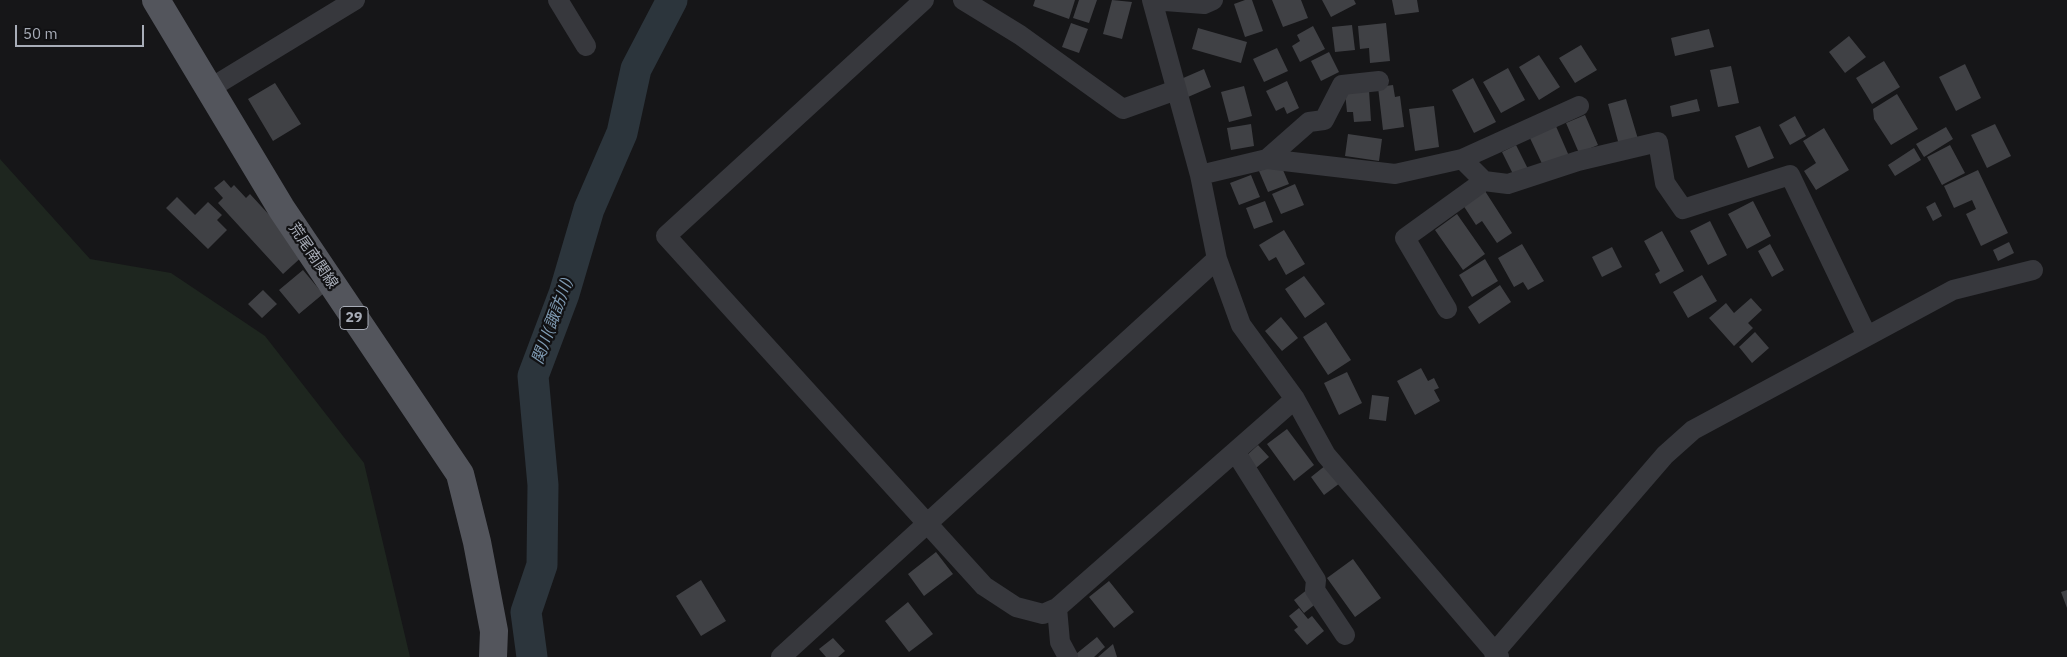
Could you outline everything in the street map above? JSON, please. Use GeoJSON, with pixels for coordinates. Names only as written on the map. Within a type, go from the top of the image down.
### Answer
{"type":"FeatureCollection","features":[{"type":"Feature","properties":{"kind":"main road","name":"荒尾南関線"},"geometry":{"type":"LineString","coordinates":[[156,0],[286,216],[460,474],[472,517],[494,631],[493,657]]}},
{"type":"Feature","properties":{"kind":"street"},"geometry":{"type":"LineString","coordinates":[[209,89],[355,0]]}},
{"type":"Feature","properties":{"kind":"street"},"geometry":{"type":"LineString","coordinates":[[558,0],[586,46]]}},
{"type":"Feature","properties":{"kind":"street"},"geometry":{"type":"LineString","coordinates":[[924,0],[666,236],[984,586],[1016,606],[1043,614],[1057,608],[1236,453],[1295,399]]}},
{"type":"Feature","properties":{"kind":"street"},"geometry":{"type":"LineString","coordinates":[[963,0],[1020,35],[1123,109],[1176,90]]}},
{"type":"Feature","properties":{"kind":"street"},"geometry":{"type":"LineString","coordinates":[[1213,0],[1204,4],[1152,0],[1200,175],[1217,259],[1241,325],[1295,399],[1326,455],[1496,655],[1665,455],[1693,430],[1953,290],[2033,270]]}},
{"type":"Feature","properties":{"kind":"street"},"geometry":{"type":"LineString","coordinates":[[1267,159],[1309,122],[1324,120],[1342,85],[1379,81]]}},
{"type":"Feature","properties":{"kind":"street"},"geometry":{"type":"LineString","coordinates":[[1200,175],[1267,159],[1395,174],[1462,159],[1579,106]]}},
{"type":"Feature","properties":{"kind":"street"},"geometry":{"type":"LineString","coordinates":[[1462,159],[1484,181],[1508,184],[1578,160],[1658,142],[1665,183],[1683,209],[1790,175],[1867,336]]}},
{"type":"Feature","properties":{"kind":"street"},"geometry":{"type":"LineString","coordinates":[[1447,309],[1405,238],[1484,181]]}},
{"type":"Feature","properties":{"kind":"street"},"geometry":{"type":"LineString","coordinates":[[781,657],[1217,259]]}},
{"type":"Feature","properties":{"kind":"street"},"geometry":{"type":"LineString","coordinates":[[1236,453],[1316,580],[1315,590],[1345,635]]}},
{"type":"Feature","properties":{"kind":"street"},"geometry":{"type":"LineString","coordinates":[[1057,608],[1060,642],[1068,657]]}},
{"type":"Feature","properties":{"kind":"shaded area"},"geometry":{"type":"Polygon","coordinates":[[[0,159],[90,259],[171,273],[265,336],[364,463],[410,657],[0,657],[0,159]]]}},
{"type":"Feature","properties":{"kind":"building"},"geometry":{"type":"Polygon","coordinates":[[[1035,0],[1075,0],[1069,19],[1033,6],[1035,0]]]}},
{"type":"Feature","properties":{"kind":"building"},"geometry":{"type":"Polygon","coordinates":[[[1079,0],[1097,0],[1089,23],[1073,18],[1079,0]]]}},
{"type":"Feature","properties":{"kind":"building"},"geometry":{"type":"Polygon","coordinates":[[[1112,0],[1132,2],[1122,39],[1103,34],[1112,0]]]}},
{"type":"Feature","properties":{"kind":"building"},"geometry":{"type":"Polygon","coordinates":[[[1245,0],[1252,0],[1263,31],[1245,37],[1234,4],[1245,0]]]}},
{"type":"Feature","properties":{"kind":"building"},"geometry":{"type":"Polygon","coordinates":[[[1272,0],[1301,0],[1308,18],[1283,27],[1272,0]]]}},
{"type":"Feature","properties":{"kind":"building"},"geometry":{"type":"Polygon","coordinates":[[[1322,0],[1354,0],[1356,4],[1331,17],[1322,0]]]}},
{"type":"Feature","properties":{"kind":"building"},"geometry":{"type":"Polygon","coordinates":[[[1392,0],[1417,0],[1419,12],[1395,15],[1392,0]]]}},
{"type":"Feature","properties":{"kind":"building"},"geometry":{"type":"Polygon","coordinates":[[[1071,23],[1088,29],[1079,53],[1062,47],[1071,23]]]}},
{"type":"Feature","properties":{"kind":"building"},"geometry":{"type":"Polygon","coordinates":[[[1386,23],[1390,61],[1370,63],[1369,48],[1360,49],[1358,26],[1386,23]]]}},
{"type":"Feature","properties":{"kind":"building"},"geometry":{"type":"Polygon","coordinates":[[[1352,25],[1355,50],[1335,52],[1332,27],[1352,25]]]}},
{"type":"Feature","properties":{"kind":"building"},"geometry":{"type":"Polygon","coordinates":[[[1313,26],[1325,49],[1300,62],[1292,46],[1300,41],[1297,35],[1313,26]]]}},
{"type":"Feature","properties":{"kind":"building"},"geometry":{"type":"Polygon","coordinates":[[[1198,28],[1247,42],[1241,63],[1192,49],[1198,28]]]}},
{"type":"Feature","properties":{"kind":"building"},"geometry":{"type":"Polygon","coordinates":[[[1709,29],[1714,47],[1675,56],[1671,38],[1709,29]]]}},
{"type":"Feature","properties":{"kind":"building"},"geometry":{"type":"Polygon","coordinates":[[[1849,36],[1866,57],[1845,73],[1829,52],[1849,36]]]}},
{"type":"Feature","properties":{"kind":"building"},"geometry":{"type":"Polygon","coordinates":[[[1581,45],[1597,70],[1575,83],[1559,58],[1581,45]]]}},
{"type":"Feature","properties":{"kind":"building"},"geometry":{"type":"Polygon","coordinates":[[[1277,48],[1288,71],[1264,82],[1253,59],[1277,48]]]}},
{"type":"Feature","properties":{"kind":"building"},"geometry":{"type":"Polygon","coordinates":[[[1329,52],[1339,72],[1321,81],[1311,61],[1329,52]]]}},
{"type":"Feature","properties":{"kind":"building"},"geometry":{"type":"Polygon","coordinates":[[[1539,55],[1560,87],[1539,100],[1519,67],[1539,55]]]}},
{"type":"Feature","properties":{"kind":"building"},"geometry":{"type":"Polygon","coordinates":[[[1884,61],[1900,87],[1872,104],[1856,78],[1884,61]]]}},
{"type":"Feature","properties":{"kind":"building"},"geometry":{"type":"Polygon","coordinates":[[[1965,64],[1981,98],[1956,111],[1939,77],[1965,64]]]}},
{"type":"Feature","properties":{"kind":"building"},"geometry":{"type":"Polygon","coordinates":[[[1731,66],[1739,103],[1718,107],[1710,70],[1731,66]]]}},
{"type":"Feature","properties":{"kind":"building"},"geometry":{"type":"Polygon","coordinates":[[[1508,68],[1525,100],[1501,113],[1483,82],[1508,68]]]}},
{"type":"Feature","properties":{"kind":"building"},"geometry":{"type":"Polygon","coordinates":[[[1204,69],[1211,87],[1188,97],[1181,79],[1204,69]]]}},
{"type":"Feature","properties":{"kind":"building"},"geometry":{"type":"Polygon","coordinates":[[[1473,78],[1496,122],[1474,133],[1452,90],[1473,78]]]}},
{"type":"Feature","properties":{"kind":"building"},"geometry":{"type":"Polygon","coordinates":[[[1287,81],[1299,108],[1287,114],[1284,107],[1276,111],[1266,91],[1287,81]]]}},
{"type":"Feature","properties":{"kind":"building"},"geometry":{"type":"Polygon","coordinates":[[[275,83],[301,124],[273,141],[248,99],[275,83]]]}},
{"type":"Feature","properties":{"kind":"building"},"geometry":{"type":"Polygon","coordinates":[[[1393,85],[1395,97],[1400,96],[1404,127],[1383,130],[1378,87],[1393,85]]]}},
{"type":"Feature","properties":{"kind":"building"},"geometry":{"type":"Polygon","coordinates":[[[1244,86],[1252,116],[1229,122],[1221,92],[1244,86]]]}},
{"type":"Feature","properties":{"kind":"building"},"geometry":{"type":"Polygon","coordinates":[[[1369,90],[1371,121],[1354,122],[1353,112],[1347,112],[1345,92],[1369,90]]]}},
{"type":"Feature","properties":{"kind":"building"},"geometry":{"type":"Polygon","coordinates":[[[1897,94],[1918,129],[1891,145],[1874,119],[1873,109],[1897,94]]]}},
{"type":"Feature","properties":{"kind":"building"},"geometry":{"type":"Polygon","coordinates":[[[1626,99],[1638,139],[1619,145],[1608,104],[1626,99]]]}},
{"type":"Feature","properties":{"kind":"building"},"geometry":{"type":"Polygon","coordinates":[[[1697,99],[1700,111],[1672,117],[1670,106],[1697,99]]]}},
{"type":"Feature","properties":{"kind":"building"},"geometry":{"type":"Polygon","coordinates":[[[1434,106],[1439,147],[1415,151],[1409,109],[1434,106]]]}},
{"type":"Feature","properties":{"kind":"building"},"geometry":{"type":"Polygon","coordinates":[[[1585,115],[1598,145],[1579,153],[1566,123],[1585,115]]]}},
{"type":"Feature","properties":{"kind":"building"},"geometry":{"type":"Polygon","coordinates":[[[1795,116],[1806,136],[1790,145],[1779,125],[1795,116]]]}},
{"type":"Feature","properties":{"kind":"building"},"geometry":{"type":"Polygon","coordinates":[[[1251,124],[1254,146],[1231,150],[1227,128],[1251,124]]]}},
{"type":"Feature","properties":{"kind":"building"},"geometry":{"type":"Polygon","coordinates":[[[1555,124],[1569,156],[1544,168],[1529,136],[1555,124]]]}},
{"type":"Feature","properties":{"kind":"building"},"geometry":{"type":"Polygon","coordinates":[[[1995,124],[2011,156],[1987,168],[1971,135],[1995,124]]]}},
{"type":"Feature","properties":{"kind":"building"},"geometry":{"type":"Polygon","coordinates":[[[1760,126],[1774,158],[1748,168],[1735,136],[1760,126]]]}},
{"type":"Feature","properties":{"kind":"building"},"geometry":{"type":"Polygon","coordinates":[[[1946,127],[1953,139],[1924,157],[1916,144],[1946,127]]]}},
{"type":"Feature","properties":{"kind":"building"},"geometry":{"type":"Polygon","coordinates":[[[1824,128],[1849,170],[1816,190],[1804,171],[1816,163],[1803,141],[1824,128]]]}},
{"type":"Feature","properties":{"kind":"building"},"geometry":{"type":"Polygon","coordinates":[[[1348,134],[1382,139],[1379,161],[1345,156],[1348,134]]]}},
{"type":"Feature","properties":{"kind":"building"},"geometry":{"type":"Polygon","coordinates":[[[1516,145],[1529,171],[1515,178],[1502,152],[1516,145]]]}},
{"type":"Feature","properties":{"kind":"building"},"geometry":{"type":"Polygon","coordinates":[[[1950,145],[1965,173],[1942,185],[1927,157],[1950,145]]]}},
{"type":"Feature","properties":{"kind":"building"},"geometry":{"type":"Polygon","coordinates":[[[1914,148],[1921,160],[1895,176],[1888,165],[1914,148]]]}},
{"type":"Feature","properties":{"kind":"building"},"geometry":{"type":"Polygon","coordinates":[[[1280,163],[1289,184],[1268,192],[1259,171],[1280,163]]]}},
{"type":"Feature","properties":{"kind":"building"},"geometry":{"type":"Polygon","coordinates":[[[1978,170],[2008,233],[1981,246],[1966,214],[1976,209],[1972,200],[1954,208],[1944,186],[1978,170]]]}},
{"type":"Feature","properties":{"kind":"building"},"geometry":{"type":"Polygon","coordinates":[[[1251,175],[1260,197],[1239,205],[1230,183],[1251,175]]]}},
{"type":"Feature","properties":{"kind":"building"},"geometry":{"type":"Polygon","coordinates":[[[224,180],[231,188],[234,185],[246,198],[250,194],[305,254],[283,274],[218,203],[223,198],[214,188],[224,180]]]}},
{"type":"Feature","properties":{"kind":"building"},"geometry":{"type":"Polygon","coordinates":[[[1295,184],[1304,205],[1281,214],[1272,194],[1295,184]]]}},
{"type":"Feature","properties":{"kind":"building"},"geometry":{"type":"Polygon","coordinates":[[[1485,191],[1512,233],[1497,243],[1482,221],[1476,225],[1463,205],[1485,191]]]}},
{"type":"Feature","properties":{"kind":"building"},"geometry":{"type":"Polygon","coordinates":[[[177,197],[195,215],[208,202],[222,215],[217,220],[227,230],[208,249],[166,208],[177,197]]]}},
{"type":"Feature","properties":{"kind":"building"},"geometry":{"type":"Polygon","coordinates":[[[1265,201],[1273,222],[1254,229],[1246,208],[1265,201]]]}},
{"type":"Feature","properties":{"kind":"building"},"geometry":{"type":"Polygon","coordinates":[[[1753,201],[1771,236],[1747,249],[1728,214],[1753,201]]]}},
{"type":"Feature","properties":{"kind":"building"},"geometry":{"type":"Polygon","coordinates":[[[1935,202],[1942,216],[1933,221],[1926,207],[1935,202]]]}},
{"type":"Feature","properties":{"kind":"building"},"geometry":{"type":"Polygon","coordinates":[[[1457,214],[1485,254],[1463,270],[1435,230],[1457,214]]]}},
{"type":"Feature","properties":{"kind":"building"},"geometry":{"type":"Polygon","coordinates":[[[1710,221],[1727,255],[1708,265],[1690,231],[1710,221]]]}},
{"type":"Feature","properties":{"kind":"building"},"geometry":{"type":"Polygon","coordinates":[[[1284,230],[1305,264],[1286,275],[1276,257],[1269,261],[1259,245],[1284,230]]]}},
{"type":"Feature","properties":{"kind":"building"},"geometry":{"type":"Polygon","coordinates":[[[1662,231],[1684,271],[1660,284],[1655,274],[1660,271],[1644,241],[1662,231]]]}},
{"type":"Feature","properties":{"kind":"building"},"geometry":{"type":"Polygon","coordinates":[[[2009,242],[2014,253],[1998,261],[1993,250],[2009,242]]]}},
{"type":"Feature","properties":{"kind":"building"},"geometry":{"type":"Polygon","coordinates":[[[1522,244],[1544,281],[1528,290],[1523,282],[1514,287],[1498,258],[1522,244]]]}},
{"type":"Feature","properties":{"kind":"building"},"geometry":{"type":"Polygon","coordinates":[[[1770,244],[1784,270],[1772,277],[1758,251],[1770,244]]]}},
{"type":"Feature","properties":{"kind":"building"},"geometry":{"type":"Polygon","coordinates":[[[1612,247],[1622,267],[1602,277],[1592,257],[1612,247]]]}},
{"type":"Feature","properties":{"kind":"building"},"geometry":{"type":"Polygon","coordinates":[[[1485,259],[1498,281],[1472,297],[1459,275],[1485,259]]]}},
{"type":"Feature","properties":{"kind":"building"},"geometry":{"type":"Polygon","coordinates":[[[303,270],[323,294],[299,314],[279,290],[303,270]]]}},
{"type":"Feature","properties":{"kind":"building"},"geometry":{"type":"Polygon","coordinates":[[[1702,275],[1717,301],[1688,318],[1673,292],[1702,275]]]}},
{"type":"Feature","properties":{"kind":"building"},"geometry":{"type":"Polygon","coordinates":[[[1304,276],[1325,304],[1305,318],[1285,289],[1304,276]]]}},
{"type":"Feature","properties":{"kind":"building"},"geometry":{"type":"Polygon","coordinates":[[[1500,285],[1511,302],[1479,324],[1468,307],[1500,285]]]}},
{"type":"Feature","properties":{"kind":"building"},"geometry":{"type":"Polygon","coordinates":[[[263,290],[277,304],[262,318],[248,304],[263,290]]]}},
{"type":"Feature","properties":{"kind":"building"},"geometry":{"type":"Polygon","coordinates":[[[1751,298],[1762,310],[1748,323],[1753,328],[1734,346],[1709,318],[1726,303],[1734,313],[1751,298]]]}},
{"type":"Feature","properties":{"kind":"building"},"geometry":{"type":"Polygon","coordinates":[[[1281,317],[1298,338],[1282,351],[1265,331],[1281,317]]]}},
{"type":"Feature","properties":{"kind":"building"},"geometry":{"type":"Polygon","coordinates":[[[1326,322],[1351,360],[1328,375],[1303,337],[1326,322]]]}},
{"type":"Feature","properties":{"kind":"building"},"geometry":{"type":"Polygon","coordinates":[[[1755,332],[1769,348],[1752,363],[1739,347],[1755,332]]]}},
{"type":"Feature","properties":{"kind":"building"},"geometry":{"type":"Polygon","coordinates":[[[1421,368],[1428,381],[1434,378],[1439,388],[1434,390],[1440,401],[1415,415],[1397,381],[1421,368]]]}},
{"type":"Feature","properties":{"kind":"building"},"geometry":{"type":"Polygon","coordinates":[[[1347,372],[1362,403],[1339,415],[1324,383],[1347,372]]]}},
{"type":"Feature","properties":{"kind":"building"},"geometry":{"type":"Polygon","coordinates":[[[1372,395],[1389,397],[1386,421],[1369,419],[1372,395]]]}},
{"type":"Feature","properties":{"kind":"building"},"geometry":{"type":"Polygon","coordinates":[[[1287,429],[1314,465],[1294,481],[1267,444],[1287,429]]]}},
{"type":"Feature","properties":{"kind":"building"},"geometry":{"type":"Polygon","coordinates":[[[1258,445],[1269,457],[1256,468],[1246,456],[1258,445]]]}},
{"type":"Feature","properties":{"kind":"building"},"geometry":{"type":"Polygon","coordinates":[[[1326,465],[1340,483],[1324,495],[1311,477],[1326,465]]]}},
{"type":"Feature","properties":{"kind":"building"},"geometry":{"type":"Polygon","coordinates":[[[936,552],[953,574],[924,596],[908,574],[936,552]]]}},
{"type":"Feature","properties":{"kind":"building"},"geometry":{"type":"Polygon","coordinates":[[[1353,559],[1381,598],[1355,617],[1327,578],[1353,559]]]}},
{"type":"Feature","properties":{"kind":"building"},"geometry":{"type":"Polygon","coordinates":[[[701,580],[726,621],[701,636],[676,596],[701,580]]]}},
{"type":"Feature","properties":{"kind":"building"},"geometry":{"type":"Polygon","coordinates":[[[1109,581],[1134,612],[1114,628],[1089,597],[1109,581]]]}},
{"type":"Feature","properties":{"kind":"building"},"geometry":{"type":"Polygon","coordinates":[[[1308,589],[1318,602],[1304,613],[1294,600],[1308,589]]]}},
{"type":"Feature","properties":{"kind":"building"},"geometry":{"type":"Polygon","coordinates":[[[2067,590],[2067,608],[2061,592],[2067,590]]]}},
{"type":"Feature","properties":{"kind":"building"},"geometry":{"type":"Polygon","coordinates":[[[908,602],[933,634],[909,652],[885,621],[908,602]]]}},
{"type":"Feature","properties":{"kind":"building"},"geometry":{"type":"Polygon","coordinates":[[[1299,608],[1308,619],[1312,616],[1324,631],[1307,645],[1294,630],[1298,627],[1289,616],[1299,608]]]}},
{"type":"Feature","properties":{"kind":"building"},"geometry":{"type":"Polygon","coordinates":[[[1097,637],[1105,647],[1094,657],[1078,657],[1076,654],[1097,637]]]}},
{"type":"Feature","properties":{"kind":"building"},"geometry":{"type":"Polygon","coordinates":[[[833,638],[845,651],[838,657],[826,657],[819,649],[833,638]]]}},
{"type":"Feature","properties":{"kind":"building"},"geometry":{"type":"Polygon","coordinates":[[[1113,644],[1117,657],[1098,657],[1113,644]]]}},
{"type":"Feature","properties":{"kind":"waterway","name":"関川(諏訪川)"},"geometry":{"type":"LineString","coordinates":[[532,657],[526,612],[542,565],[543,485],[533,376],[564,294],[589,209],[622,133],[636,69],[672,0]]}}]}
